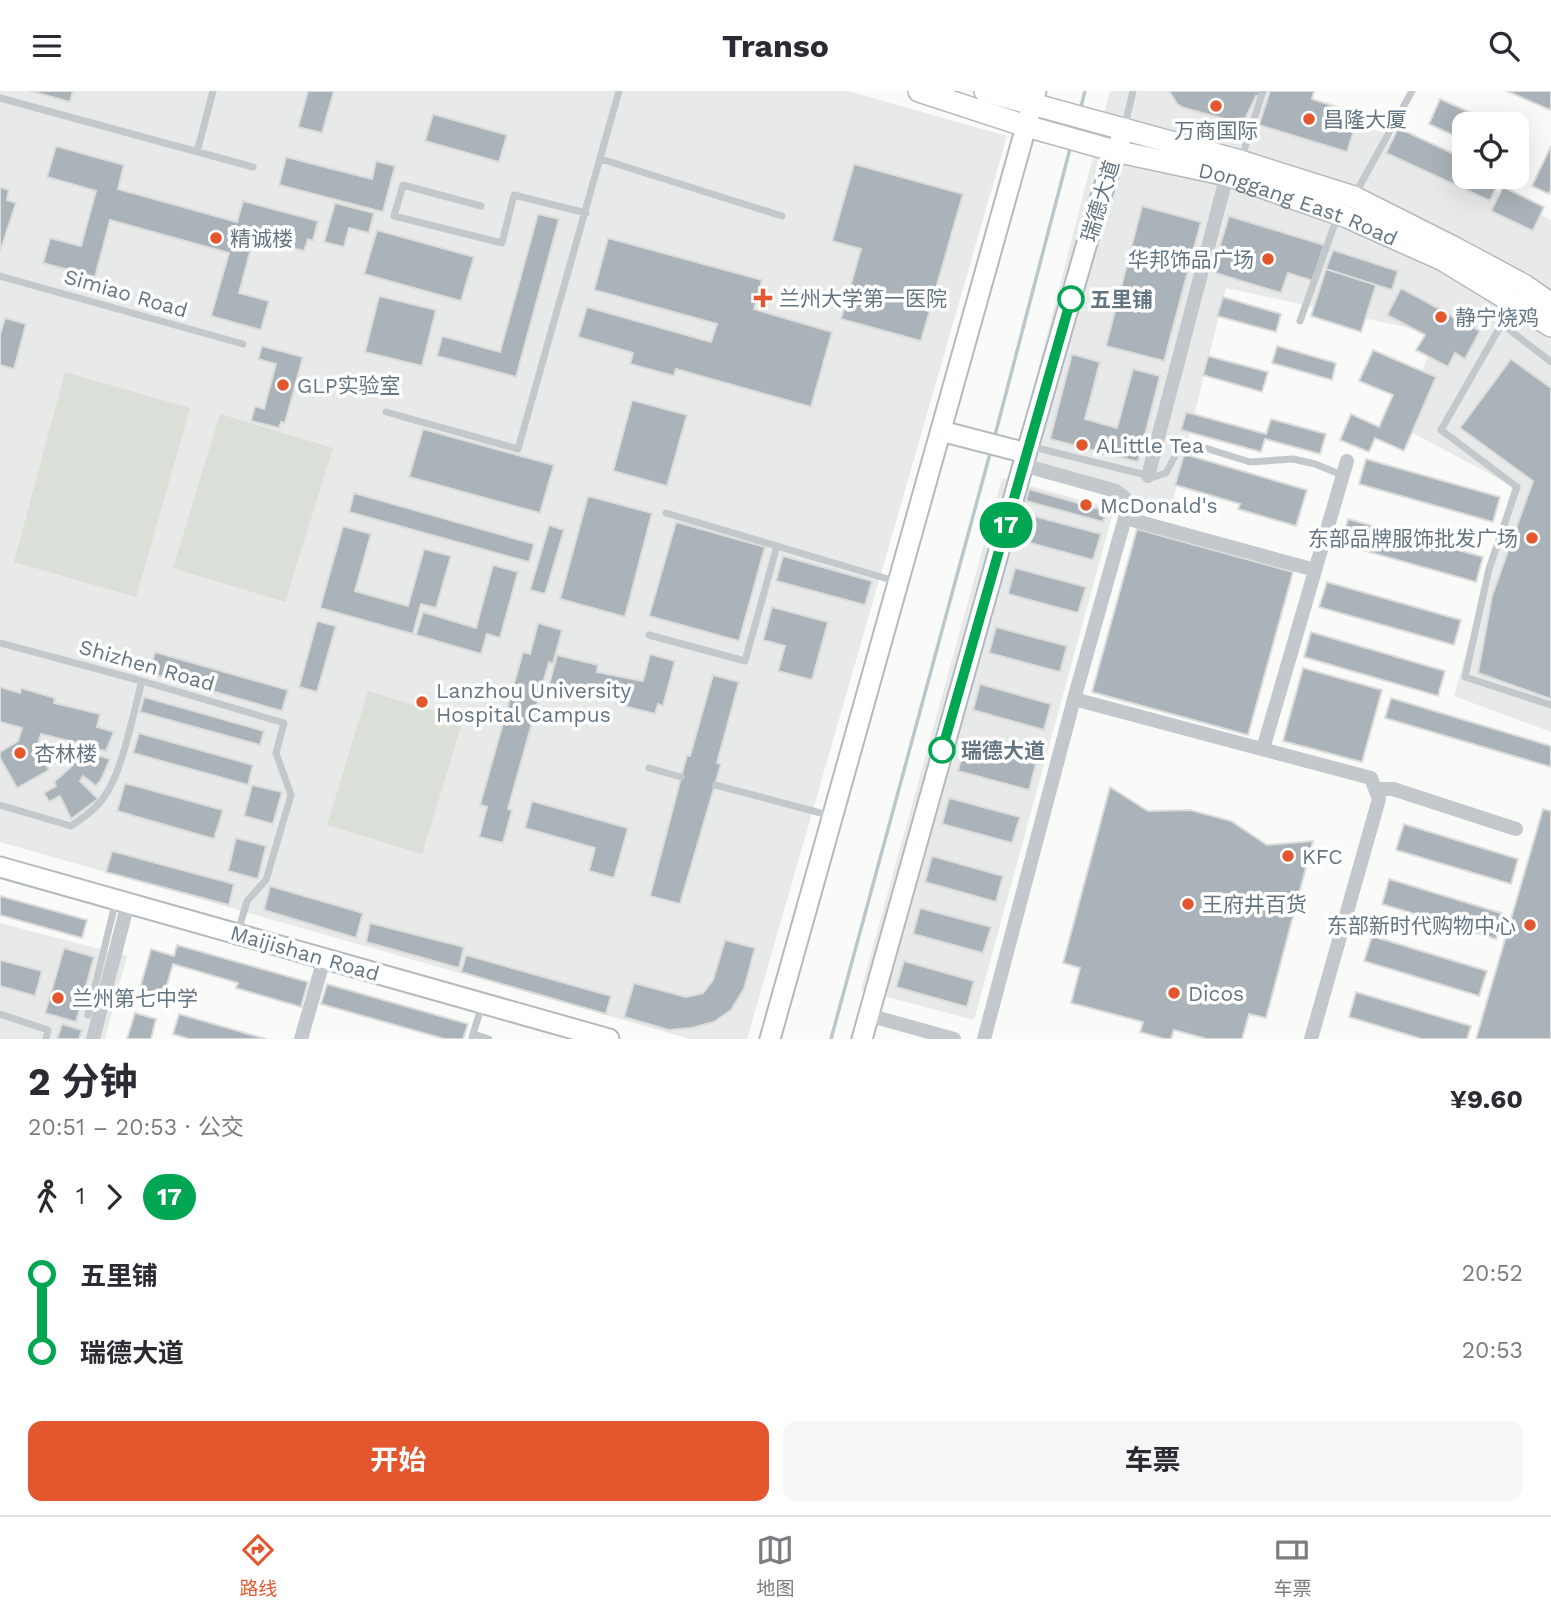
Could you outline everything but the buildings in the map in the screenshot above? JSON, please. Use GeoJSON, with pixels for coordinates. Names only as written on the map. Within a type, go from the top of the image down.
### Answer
{"type":"FeatureCollection","features":[{"type":"Feature","properties":{"kind":"main road","name":"Donggang East Road"},"geometry":{"type":"LineString","coordinates":[[919,91],[1026,126],[1105,148],[1234,168],[1354,197],[1455,247],[1524,285],[1551,304]]}},
{"type":"Feature","properties":{"kind":"main road","name":"Donggang East Road"},"geometry":{"type":"LineString","coordinates":[[985,91],[1034,98],[1056,112],[1116,127],[1234,168],[1443,260],[1551,326]]}},
{"type":"Feature","properties":{"kind":"street"},"geometry":{"type":"LineString","coordinates":[[770,1039],[1034,98]]}},
{"type":"Feature","properties":{"kind":"street","name":"瑞德大道"},"geometry":{"type":"LineString","coordinates":[[862,1039],[1105,148],[1116,127]]}},
{"type":"Feature","properties":{"kind":"street"},"geometry":{"type":"LineString","coordinates":[[1148,476],[1234,168]]}},
{"type":"Feature","properties":{"kind":"street"},"geometry":{"type":"LineString","coordinates":[[941,431],[1022,453],[1116,491],[1125,498],[1125,518],[1074,699],[985,1039]]}},
{"type":"Feature","properties":{"kind":"street"},"geometry":{"type":"LineString","coordinates":[[1263,749],[1345,468]]}},
{"type":"Feature","properties":{"kind":"street"},"geometry":{"type":"LineString","coordinates":[[1125,518],[1315,570]]}},
{"type":"Feature","properties":{"kind":"street"},"geometry":{"type":"LineString","coordinates":[[1074,699],[1371,778],[1379,799],[1311,1039]]}},
{"type":"Feature","properties":{"kind":"street"},"geometry":{"type":"LineString","coordinates":[[1375,789],[1393,789],[1516,829]]}},
{"type":"Feature","properties":{"kind":"street","name":"Maijishan Road"},"geometry":{"type":"LineString","coordinates":[[0,867],[609,1039]]}},
{"type":"Feature","properties":{"kind":"street"},"geometry":{"type":"LineString","coordinates":[[93,1039],[122,901]]}},
{"type":"Feature","properties":{"kind":"street"},"geometry":{"type":"LineString","coordinates":[[301,1039],[324,958]]}},
{"type":"Feature","properties":{"kind":"street"},"geometry":{"type":"LineString","coordinates":[[868,1015],[954,1039]]}},
{"type":"Feature","properties":{"kind":"lane"},"geometry":{"type":"LineString","coordinates":[[197,152],[212,91]]}},
{"type":"Feature","properties":{"kind":"lane"},"geometry":{"type":"LineString","coordinates":[[386,412],[518,449],[619,91]]}},
{"type":"Feature","properties":{"kind":"lane","name":"瑞德大道"},"geometry":{"type":"LineString","coordinates":[[1116,127],[1133,91]]}},
{"type":"Feature","properties":{"kind":"lane"},"geometry":{"type":"LineString","coordinates":[[1234,168],[1263,91]]}},
{"type":"Feature","properties":{"kind":"lane"},"geometry":{"type":"LineString","coordinates":[[1354,197],[1412,91]]}},
{"type":"Feature","properties":{"kind":"lane"},"geometry":{"type":"LineString","coordinates":[[0,98],[253,167]]}},
{"type":"Feature","properties":{"kind":"lane"},"geometry":{"type":"LineString","coordinates":[[601,159],[782,216]]}},
{"type":"Feature","properties":{"kind":"lane"},"geometry":{"type":"LineString","coordinates":[[481,205],[404,185],[394,215],[502,243],[514,195],[586,213]]}},
{"type":"Feature","properties":{"kind":"lane"},"geometry":{"type":"LineString","coordinates":[[1300,321],[1338,214]]}},
{"type":"Feature","properties":{"kind":"lane","name":"Simiao Road"},"geometry":{"type":"LineString","coordinates":[[0,276],[243,344]]}},
{"type":"Feature","properties":{"kind":"lane"},"geometry":{"type":"LineString","coordinates":[[1514,302],[1441,430],[1517,487],[1489,569],[1465,677],[1551,705]]}},
{"type":"Feature","properties":{"kind":"lane"},"geometry":{"type":"LineString","coordinates":[[1502,324],[1551,362]]}},
{"type":"Feature","properties":{"kind":"lane"},"geometry":{"type":"LineString","coordinates":[[1022,453],[1154,477],[1166,474],[1181,447],[1192,444],[1250,462],[1293,459],[1345,468]]}},
{"type":"Feature","properties":{"kind":"lane"},"geometry":{"type":"LineString","coordinates":[[666,513],[898,582]]}},
{"type":"Feature","properties":{"kind":"lane"},"geometry":{"type":"LineString","coordinates":[[649,635],[745,661],[777,546]]}},
{"type":"Feature","properties":{"kind":"lane","name":"Shizhen Road"},"geometry":{"type":"LineString","coordinates":[[0,643],[284,723],[276,753],[291,795],[266,880],[247,901],[238,934]]}},
{"type":"Feature","properties":{"kind":"lane"},"geometry":{"type":"LineString","coordinates":[[0,806],[71,826],[85,817],[105,796],[118,769],[142,681]]}},
{"type":"Feature","properties":{"kind":"lane"},"geometry":{"type":"LineString","coordinates":[[649,768],[681,777]]}},
{"type":"Feature","properties":{"kind":"lane"},"geometry":{"type":"LineString","coordinates":[[715,785],[832,816]]}},
{"type":"Feature","properties":{"kind":"lane"},"geometry":{"type":"LineString","coordinates":[[88,1015],[122,901]]}},
{"type":"Feature","properties":{"kind":"lane"},"geometry":{"type":"LineString","coordinates":[[482,1003],[472,1037],[489,1039]]}},
{"type":"Feature","properties":{"kind":"lane"},"geometry":{"type":"LineString","coordinates":[[0,1014],[48,1030],[46,1039]]}},
{"type":"Feature","properties":{"kind":"shaded area","name":"Lanzhou University Hospital Campus"},"geometry":{"type":"Polygon","coordinates":[[[0,91],[848,91],[1007,136],[747,1039],[690,1039],[0,842],[0,91]]]}},
{"type":"Feature","properties":{"kind":"shaded area"},"geometry":{"type":"Polygon","coordinates":[[[1110,91],[1269,91],[1268,96],[1387,134],[1452,168],[1452,189],[1492,189],[1551,220],[1551,732],[1454,696],[1512,486],[1400,426],[1437,334],[1226,288],[1170,512],[1012,470],[1110,91]]]}},
{"type":"Feature","properties":{"kind":"shaded area"},"geometry":{"type":"Polygon","coordinates":[[[65,372],[190,408],[136,597],[14,562],[65,372]]]}},
{"type":"Feature","properties":{"kind":"shaded area"},"geometry":{"type":"Polygon","coordinates":[[[220,414],[333,448],[285,602],[173,568],[220,414]]]}},
{"type":"Feature","properties":{"kind":"shaded area"},"geometry":{"type":"Polygon","coordinates":[[[1002,478],[1114,509],[974,1020],[861,990],[1002,478]]]}},
{"type":"Feature","properties":{"kind":"shaded area"},"geometry":{"type":"Polygon","coordinates":[[[368,691],[463,720],[422,854],[327,825],[368,691]]]}},
{"type":"Feature","properties":{"kind":"shaded area","name":"兰州第七中学"},"geometry":{"type":"Polygon","coordinates":[[[0,923],[127,956],[105,1039],[0,1039],[0,923]]]}},
{"type":"Feature","properties":{"kind":"waterway"},"geometry":{"type":"LineString","coordinates":[[1080,111],[1085,91]]}},
{"type":"Feature","properties":{"kind":"waterway"},"geometry":{"type":"LineString","coordinates":[[994,439],[1071,145]]}},
{"type":"Feature","properties":{"kind":"waterway"},"geometry":{"type":"LineString","coordinates":[[831,1039],[991,450]]}},
{"type":"Feature","properties":{"kind":"bus line","name":"17"},"geometry":{"type":"LineString","coordinates":[[942,750],[1071,299]]}},
{"type":"Feature","properties":{"kind":"place","name":"万商国际"},"geometry":{"type":"Point","coordinates":[1216,106]}},
{"type":"Feature","properties":{"kind":"place","name":"昌隆大厦"},"geometry":{"type":"Point","coordinates":[1309,119]}},
{"type":"Feature","properties":{"kind":"place","name":"精诚楼"},"geometry":{"type":"Point","coordinates":[216,238]}},
{"type":"Feature","properties":{"kind":"place","name":"华邦饰品广场"},"geometry":{"type":"Point","coordinates":[1268,259]}},
{"type":"Feature","properties":{"kind":"place","name":"兰州大学第一医院"},"geometry":{"type":"Point","coordinates":[763,298]}},
{"type":"Feature","properties":{"kind":"place","name":"五里铺"},"geometry":{"type":"Point","coordinates":[1071,299]}},
{"type":"Feature","properties":{"kind":"place","name":"静宁烧鸡"},"geometry":{"type":"Point","coordinates":[1441,317]}},
{"type":"Feature","properties":{"kind":"place","name":"GLP实验室"},"geometry":{"type":"Point","coordinates":[283,385]}},
{"type":"Feature","properties":{"kind":"place","name":"ALittle Tea"},"geometry":{"type":"Point","coordinates":[1082,445]}},
{"type":"Feature","properties":{"kind":"place","name":"McDonald's"},"geometry":{"type":"Point","coordinates":[1086,505]}},
{"type":"Feature","properties":{"kind":"place","name":"东部品牌服饰批发广场"},"geometry":{"type":"Point","coordinates":[1532,538]}},
{"type":"Feature","properties":{"kind":"place","name":"Lanzhou University Hospital Campus"},"geometry":{"type":"Point","coordinates":[422,702]}},
{"type":"Feature","properties":{"kind":"place","name":"瑞德大道"},"geometry":{"type":"Point","coordinates":[942,750]}},
{"type":"Feature","properties":{"kind":"place","name":"杏林楼"},"geometry":{"type":"Point","coordinates":[20,753]}},
{"type":"Feature","properties":{"kind":"place","name":"KFC"},"geometry":{"type":"Point","coordinates":[1288,856]}},
{"type":"Feature","properties":{"kind":"place","name":"王府井百货"},"geometry":{"type":"Point","coordinates":[1188,904]}},
{"type":"Feature","properties":{"kind":"place","name":"东部新时代购物中心"},"geometry":{"type":"Point","coordinates":[1530,925]}},
{"type":"Feature","properties":{"kind":"place","name":"Dicos"},"geometry":{"type":"Point","coordinates":[1174,993]}},
{"type":"Feature","properties":{"kind":"place","name":"兰州第七中学"},"geometry":{"type":"Point","coordinates":[58,998]}}]}
